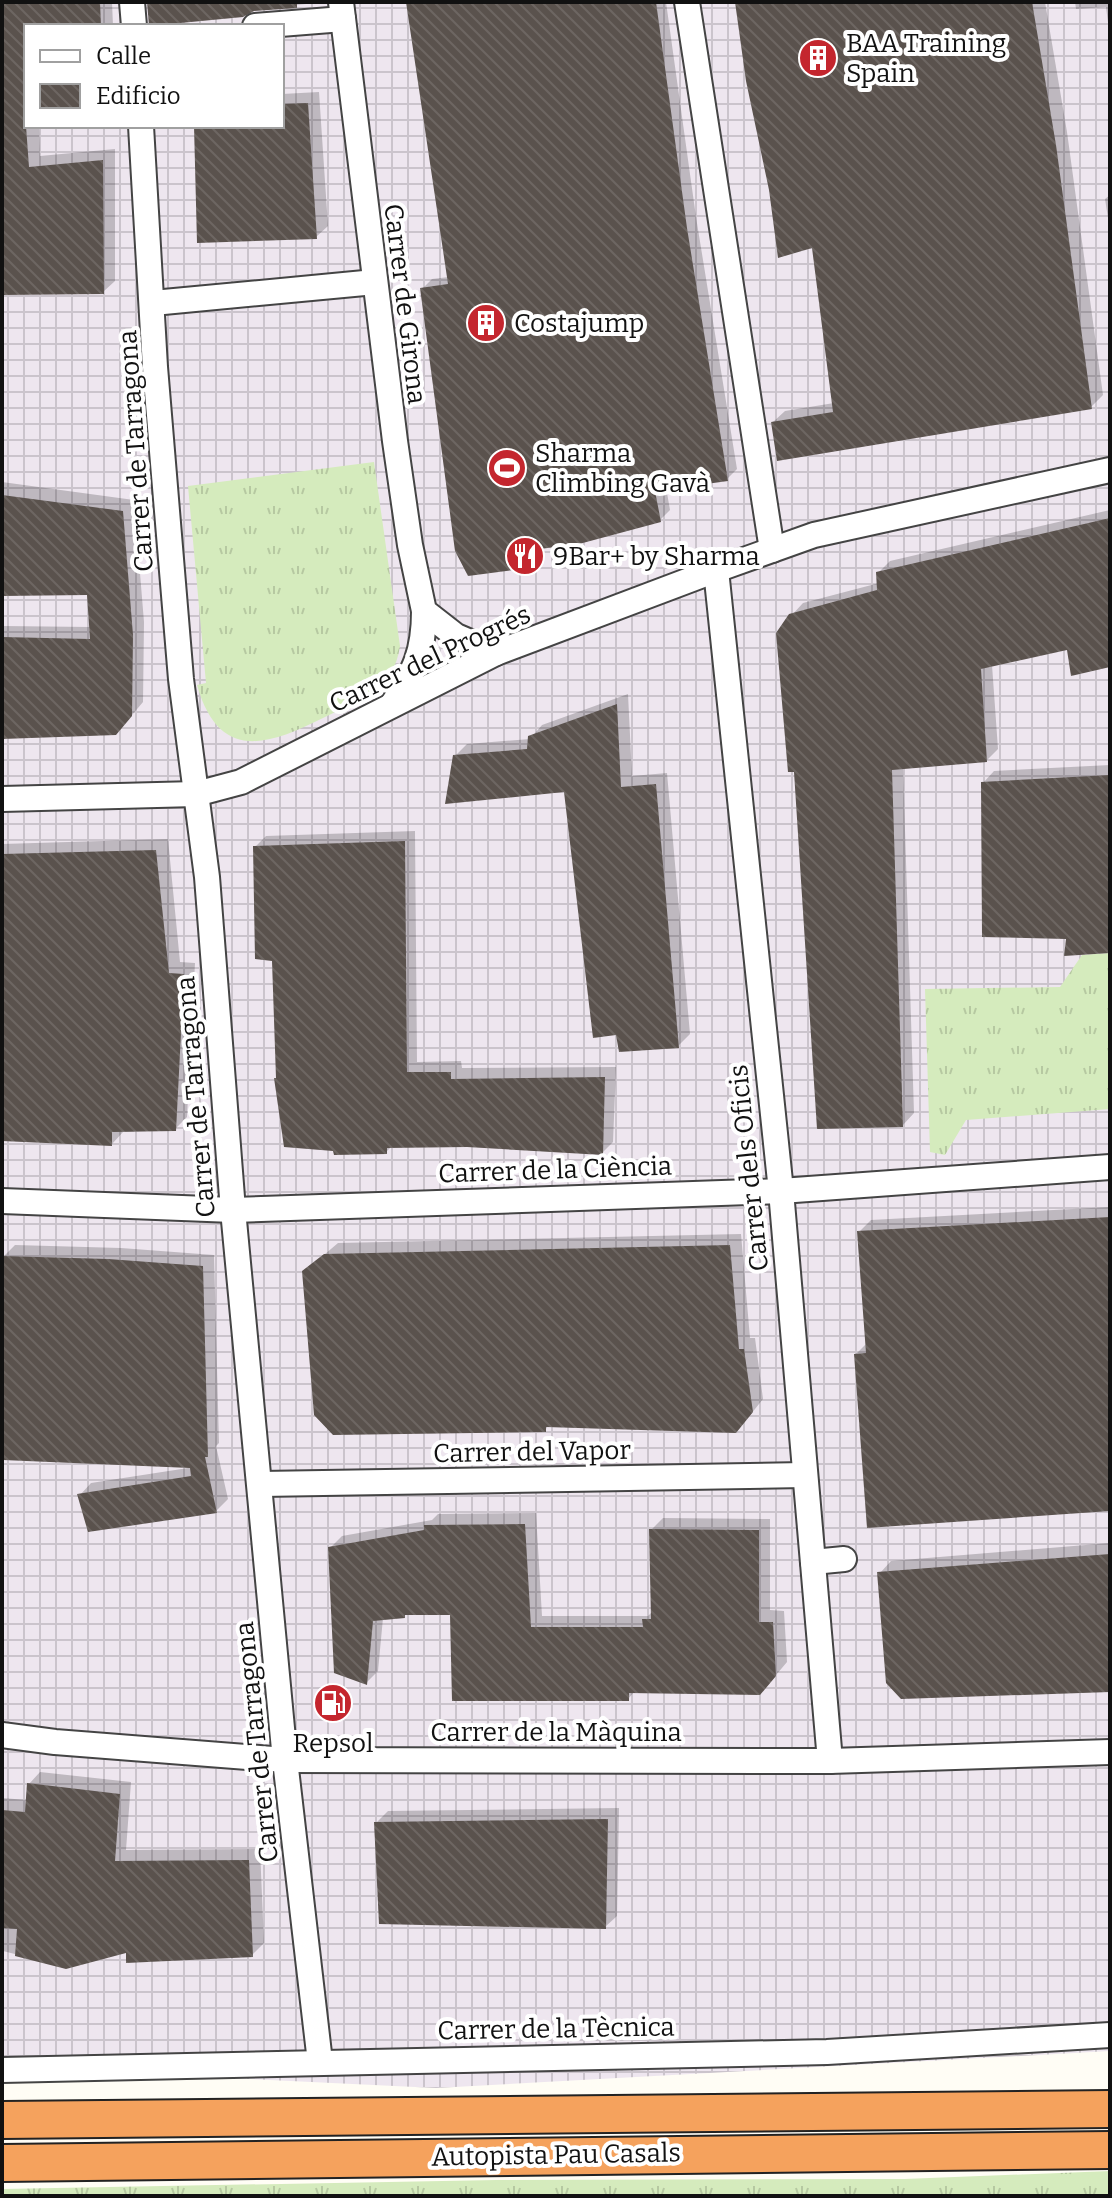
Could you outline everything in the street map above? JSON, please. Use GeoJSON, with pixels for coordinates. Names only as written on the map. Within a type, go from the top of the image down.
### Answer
{"type":"FeatureCollection","features":[{"type":"Feature","properties":{"kind":"highway","name":"Autopista Pau Casals"},"geometry":{"type":"LineString","coordinates":[[2,2120],[1110,2109]]}},
{"type":"Feature","properties":{"kind":"highway","name":"Autopista Pau Casals"},"geometry":{"type":"LineString","coordinates":[[2,2163],[1110,2150]]}},
{"type":"Feature","properties":{"kind":"street"},"geometry":{"type":"LineString","coordinates":[[132,2],[134,24]]}},
{"type":"Feature","properties":{"kind":"street"},"geometry":{"type":"LineString","coordinates":[[687,2],[772,550]]}},
{"type":"Feature","properties":{"kind":"street"},"geometry":{"type":"LineString","coordinates":[[266,24],[342,10]]}},
{"type":"Feature","properties":{"kind":"street","name":"Carrer de Girona"},"geometry":{"type":"LineString","coordinates":[[342,10],[410,545],[424,611],[422,646],[417,665],[392,705]]}},
{"type":"Feature","properties":{"kind":"street","name":"Carrer de Tarragona"},"geometry":{"type":"LineString","coordinates":[[141,128],[155,367],[181,679],[207,877],[233,1210],[285,1760],[320,2062]]}},
{"type":"Feature","properties":{"kind":"street"},"geometry":{"type":"LineString","coordinates":[[153,303],[375,282]]}},
{"type":"Feature","properties":{"kind":"street","name":"Carrer del Progrés"},"geometry":{"type":"LineString","coordinates":[[2,799],[196,794],[241,782],[496,653],[716,570],[814,535],[1110,470]]}},
{"type":"Feature","properties":{"kind":"street","name":"Carrer dels Oficis"},"geometry":{"type":"LineString","coordinates":[[716,570],[781,1191],[830,1761]]}},
{"type":"Feature","properties":{"kind":"street"},"geometry":{"type":"LineString","coordinates":[[424,611],[456,636],[496,653]]}},
{"type":"Feature","properties":{"kind":"street","name":"Carrer de la Ciència"},"geometry":{"type":"LineString","coordinates":[[2,1201],[233,1210],[781,1191],[1110,1167]]}},
{"type":"Feature","properties":{"kind":"street","name":"Carrer del Vapor"},"geometry":{"type":"LineString","coordinates":[[261,1484],[805,1475]]}},
{"type":"Feature","properties":{"kind":"street"},"geometry":{"type":"LineString","coordinates":[[813,1562],[844,1559]]}},
{"type":"Feature","properties":{"kind":"street","name":"Carrer de la Màquina"},"geometry":{"type":"LineString","coordinates":[[2,1735],[285,1760],[830,1761],[1110,1752]]}},
{"type":"Feature","properties":{"kind":"street","name":"Carrer de la Tècnica"},"geometry":{"type":"LineString","coordinates":[[2,2070],[827,2052],[1110,2035]]}},
{"type":"Feature","properties":{"kind":"shaded area"},"geometry":{"type":"Polygon","coordinates":[[[2,2],[1110,2],[1110,2051],[436,2088],[2,2067],[2,2]]]}},
{"type":"Feature","properties":{"kind":"green space"},"geometry":{"type":"Polygon","coordinates":[[[374,462],[400,646],[390,673],[362,699],[302,728],[264,740],[247,741],[232,737],[218,727],[206,710],[197,685],[206,683],[188,486],[374,462]]]}},
{"type":"Feature","properties":{"kind":"green space"},"geometry":{"type":"Polygon","coordinates":[[[1110,953],[1110,1109],[966,1120],[945,1155],[930,1152],[925,989],[1060,987],[1082,955],[1110,953]]]}},
{"type":"Feature","properties":{"kind":"green space"},"geometry":{"type":"Polygon","coordinates":[[[1110,2171],[1110,2194],[2,2196],[2,2189],[496,2180],[904,2179],[1110,2171]]]}},
{"type":"Feature","properties":{"kind":"building"},"geometry":{"type":"Polygon","coordinates":[[[2,2],[100,2],[101,24],[24,24],[24,128],[29,167],[103,160],[104,294],[2,295],[2,2]]]}},
{"type":"Feature","properties":{"kind":"building"},"geometry":{"type":"Polygon","coordinates":[[[147,2],[297,2],[297,8],[254,11],[243,17],[149,24],[147,2]]]}},
{"type":"Feature","properties":{"kind":"building"},"geometry":{"type":"Polygon","coordinates":[[[406,2],[656,2],[687,228],[728,481],[655,491],[661,522],[579,544],[532,550],[533,561],[513,564],[514,570],[468,576],[455,551],[420,288],[448,284],[406,2]]]}},
{"type":"Feature","properties":{"kind":"building"},"geometry":{"type":"Polygon","coordinates":[[[735,2],[1032,2],[1056,145],[1092,409],[777,461],[771,422],[833,412],[812,248],[778,258],[735,2]]]}},
{"type":"Feature","properties":{"kind":"building"},"geometry":{"type":"Polygon","coordinates":[[[308,103],[317,239],[197,243],[194,128],[284,128],[284,104],[308,103]]]}},
{"type":"Feature","properties":{"kind":"building"},"geometry":{"type":"Polygon","coordinates":[[[2,495],[123,511],[133,635],[132,716],[116,735],[2,739],[2,637],[90,639],[87,595],[2,596],[2,495]]]}},
{"type":"Feature","properties":{"kind":"building"},"geometry":{"type":"Polygon","coordinates":[[[1110,518],[1110,667],[1071,676],[1067,650],[981,669],[987,762],[892,770],[903,1127],[817,1129],[794,772],[788,772],[776,633],[789,614],[877,590],[876,572],[1110,518]]]}},
{"type":"Feature","properties":{"kind":"building"},"geometry":{"type":"Polygon","coordinates":[[[617,704],[621,787],[656,784],[679,1048],[619,1052],[616,1035],[593,1038],[564,792],[445,804],[453,755],[527,749],[528,736],[617,704]]]}},
{"type":"Feature","properties":{"kind":"building"},"geometry":{"type":"Polygon","coordinates":[[[1110,775],[1110,953],[1064,956],[1066,939],[982,937],[981,782],[1110,775]]]}},
{"type":"Feature","properties":{"kind":"building"},"geometry":{"type":"Polygon","coordinates":[[[405,841],[407,1072],[451,1072],[451,1079],[605,1077],[603,1155],[467,1147],[387,1148],[387,1154],[334,1155],[333,1151],[284,1147],[274,1078],[272,961],[255,959],[253,846],[405,841]]]}},
{"type":"Feature","properties":{"kind":"building"},"geometry":{"type":"Polygon","coordinates":[[[156,850],[169,973],[184,974],[176,1131],[112,1132],[112,1146],[2,1141],[2,854],[156,850]]]}},
{"type":"Feature","properties":{"kind":"building"},"geometry":{"type":"Polygon","coordinates":[[[1110,1217],[1110,1511],[867,1528],[854,1354],[866,1353],[857,1231],[1110,1217]]]}},
{"type":"Feature","properties":{"kind":"building"},"geometry":{"type":"Polygon","coordinates":[[[730,1245],[739,1349],[744,1349],[753,1412],[736,1433],[546,1427],[546,1432],[333,1435],[314,1415],[302,1271],[324,1254],[730,1245]]]}},
{"type":"Feature","properties":{"kind":"building"},"geometry":{"type":"Polygon","coordinates":[[[2,1256],[203,1266],[208,1457],[205,1457],[217,1513],[88,1532],[77,1494],[191,1476],[190,1468],[3,1460],[2,1256]]]}},
{"type":"Feature","properties":{"kind":"building"},"geometry":{"type":"Polygon","coordinates":[[[525,1524],[531,1627],[643,1627],[642,1619],[651,1619],[649,1529],[759,1530],[759,1622],[773,1622],[776,1676],[760,1695],[629,1693],[629,1701],[452,1701],[450,1615],[405,1615],[405,1618],[373,1621],[367,1685],[334,1673],[328,1547],[424,1530],[424,1525],[525,1524]]]}},
{"type":"Feature","properties":{"kind":"building"},"geometry":{"type":"Polygon","coordinates":[[[1110,1554],[1110,1692],[901,1699],[886,1683],[877,1572],[1110,1554]]]}},
{"type":"Feature","properties":{"kind":"building"},"geometry":{"type":"Polygon","coordinates":[[[27,1783],[120,1794],[115,1861],[249,1860],[253,1957],[126,1963],[126,1953],[66,1969],[15,1956],[17,1929],[2,1928],[2,1810],[25,1812],[27,1783]]]}},
{"type":"Feature","properties":{"kind":"building"},"geometry":{"type":"Polygon","coordinates":[[[608,1819],[606,1929],[379,1924],[374,1822],[608,1819]]]}},
{"type":"Feature","properties":{"kind":"place","name":"BAA Training Spain"},"geometry":{"type":"Point","coordinates":[818,58]}},
{"type":"Feature","properties":{"kind":"place","name":"Costajump"},"geometry":{"type":"Point","coordinates":[486,323]}},
{"type":"Feature","properties":{"kind":"place","name":"Sharma Climbing Gavà"},"geometry":{"type":"Point","coordinates":[507,468]}},
{"type":"Feature","properties":{"kind":"place","name":"9Bar+ by Sharma"},"geometry":{"type":"Point","coordinates":[525,556]}},
{"type":"Feature","properties":{"kind":"place","name":"Repsol"},"geometry":{"type":"Point","coordinates":[333,1703]}}]}
